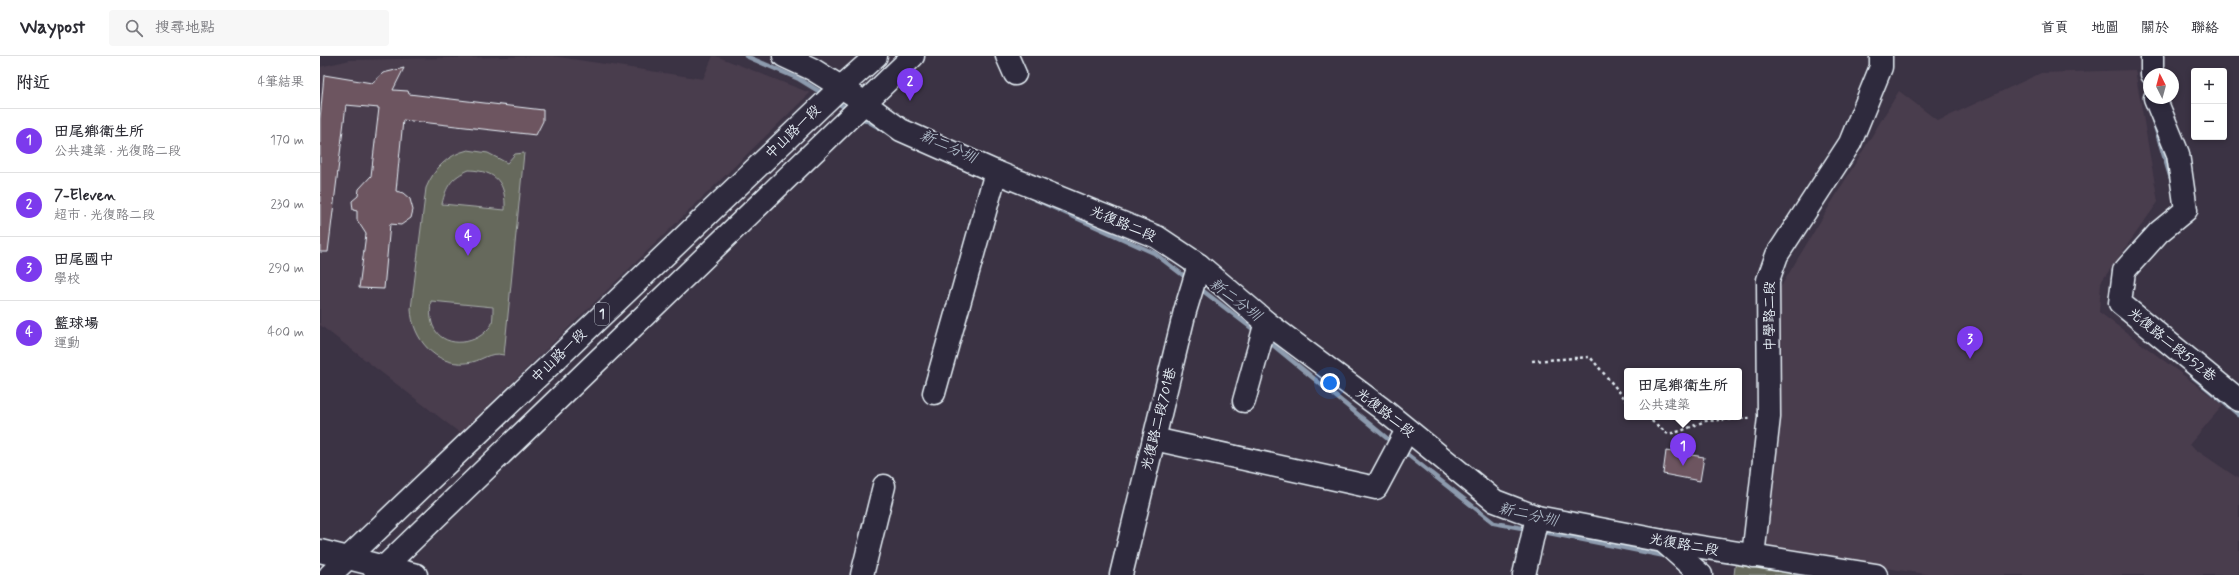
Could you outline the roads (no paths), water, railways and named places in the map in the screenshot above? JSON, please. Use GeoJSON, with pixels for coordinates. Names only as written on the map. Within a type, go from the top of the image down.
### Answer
{"type":"FeatureCollection","features":[{"type":"Feature","properties":{"kind":"street","name":"光復路二段"},"geometry":{"type":"LineString","coordinates":[[784,56],[812,69],[901,130],[996,172],[1157,237],[1199,265],[1266,322],[1407,430],[1495,501],[1537,517],[1664,541],[1876,575]]}},
{"type":"Feature","properties":{"kind":"street","name":"中山路一段"},"geometry":{"type":"LineString","coordinates":[[380,571],[852,95],[876,56]]}},
{"type":"Feature","properties":{"kind":"street","name":"中山路一段"},"geometry":{"type":"LineString","coordinates":[[330,575],[852,95],[913,56]]}},
{"type":"Feature","properties":{"kind":"street","name":"中學路二段"},"geometry":{"type":"LineString","coordinates":[[1753,556],[1769,417],[1768,280],[1777,255],[1850,143],[1881,67],[1881,56]]}},
{"type":"Feature","properties":{"kind":"street"},"geometry":{"type":"LineString","coordinates":[[2152,56],[2152,68]]}},
{"type":"Feature","properties":{"kind":"street","name":"光復路二段552巷"},"geometry":{"type":"LineString","coordinates":[[2157,104],[2178,154],[2186,210],[2159,232],[2124,271],[2120,302],[2239,400]]}},
{"type":"Feature","properties":{"kind":"street"},"geometry":{"type":"LineString","coordinates":[[934,393],[996,172]]}},
{"type":"Feature","properties":{"kind":"street","name":"光復路二段701巷"},"geometry":{"type":"LineString","coordinates":[[1121,575],[1185,311],[1199,265]]}},
{"type":"Feature","properties":{"kind":"street"},"geometry":{"type":"LineString","coordinates":[[1244,401],[1266,322]]}},
{"type":"Feature","properties":{"kind":"street"},"geometry":{"type":"LineString","coordinates":[[1154,439],[1376,488],[1407,430]]}},
{"type":"Feature","properties":{"kind":"street"},"geometry":{"type":"LineString","coordinates":[[862,575],[884,486]]}},
{"type":"Feature","properties":{"kind":"street"},"geometry":{"type":"LineString","coordinates":[[1524,575],[1537,517]]}},
{"type":"Feature","properties":{"kind":"street"},"geometry":{"type":"LineString","coordinates":[[1664,541],[1701,575]]}},
{"type":"Feature","properties":{"kind":"street"},"geometry":{"type":"LineString","coordinates":[[320,551],[348,557],[380,571],[416,575]]}},
{"type":"Feature","properties":{"kind":"waterway","name":"新二分圳"},"geometry":{"type":"LineString","coordinates":[[746,56],[799,79],[825,95]]}},
{"type":"Feature","properties":{"kind":"waterway","name":"新二分圳"},"geometry":{"type":"LineString","coordinates":[[835,101],[849,110]]}},
{"type":"Feature","properties":{"kind":"waterway","name":"新二分圳"},"geometry":{"type":"LineString","coordinates":[[859,116],[890,134]]}},
{"type":"Feature","properties":{"kind":"waterway"},"geometry":{"type":"LineString","coordinates":[[2152,116],[2172,182]]}},
{"type":"Feature","properties":{"kind":"waterway","name":"新二分圳"},"geometry":{"type":"LineString","coordinates":[[1030,197],[1154,253],[1188,279]]}},
{"type":"Feature","properties":{"kind":"waterway","name":"新二分圳"},"geometry":{"type":"LineString","coordinates":[[1198,287],[1258,333]]}},
{"type":"Feature","properties":{"kind":"waterway","name":"新二分圳"},"geometry":{"type":"LineString","coordinates":[[1268,341],[1394,444]]}},
{"type":"Feature","properties":{"kind":"waterway"},"geometry":{"type":"LineString","coordinates":[[2191,375],[2239,415]]}},
{"type":"Feature","properties":{"kind":"waterway","name":"新二分圳"},"geometry":{"type":"LineString","coordinates":[[1403,451],[1494,523],[1528,529]]}},
{"type":"Feature","properties":{"kind":"waterway","name":"新二分圳"},"geometry":{"type":"LineString","coordinates":[[1539,531],[1665,556]]}},
{"type":"Feature","properties":{"kind":"place","name":"7-Eleven"},"geometry":{"type":"Point","coordinates":[910,101]}},
{"type":"Feature","properties":{"kind":"place","name":"籃球場"},"geometry":{"type":"Point","coordinates":[468,256]}},
{"type":"Feature","properties":{"kind":"place","name":"田尾國中"},"geometry":{"type":"Point","coordinates":[1970,359]}},
{"type":"Feature","properties":{"kind":"place","name":"田尾鄉衛生所"},"geometry":{"type":"Point","coordinates":[1683,466]}}]}
